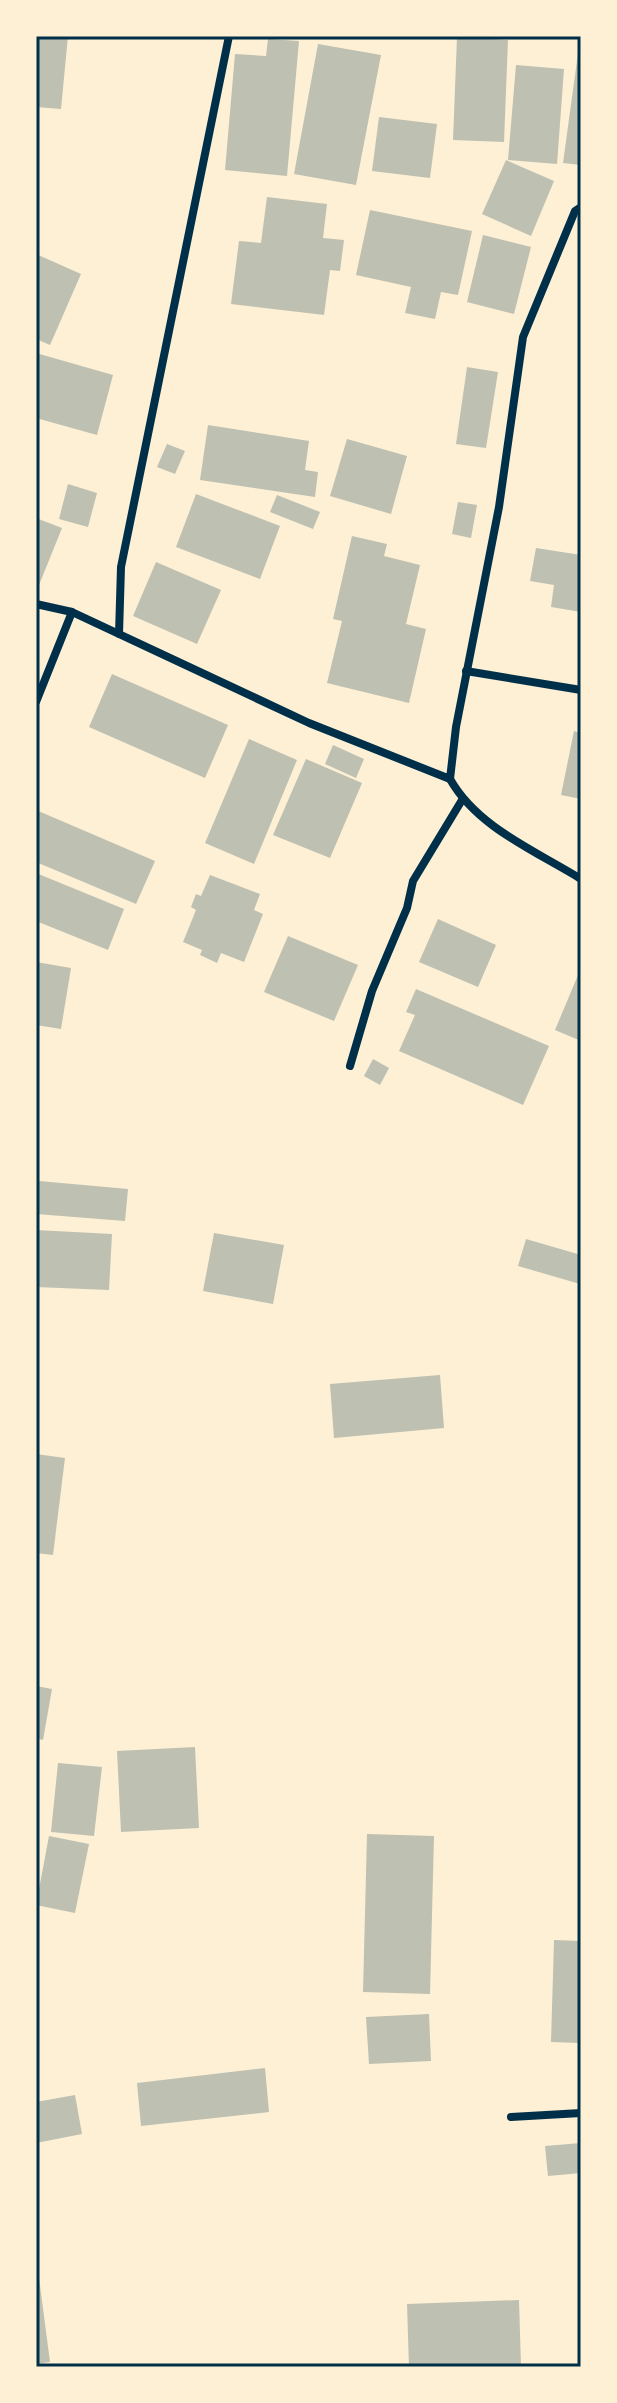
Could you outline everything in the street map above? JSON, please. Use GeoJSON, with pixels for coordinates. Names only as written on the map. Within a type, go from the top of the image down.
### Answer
{"type":"FeatureCollection","features":[{"type":"Feature","properties":{"kind":"street"},"geometry":{"type":"LineString","coordinates":[[119,634],[121,567],[229,36]]}},
{"type":"Feature","properties":{"kind":"street"},"geometry":{"type":"LineString","coordinates":[[581,207],[575,211],[523,337],[499,507],[466,671],[450,779],[462,800],[477,815],[581,879]]}},
{"type":"Feature","properties":{"kind":"street"},"geometry":{"type":"LineString","coordinates":[[36,604],[72,612],[309,723],[450,779]]}},
{"type":"Feature","properties":{"kind":"street"},"geometry":{"type":"LineString","coordinates":[[36,702],[72,612]]}},
{"type":"Feature","properties":{"kind":"street"},"geometry":{"type":"LineString","coordinates":[[466,671],[581,690]]}},
{"type":"Feature","properties":{"kind":"street"},"geometry":{"type":"LineString","coordinates":[[350,1066],[372,991],[407,908],[413,881],[462,800]]}},
{"type":"Feature","properties":{"kind":"street"},"geometry":{"type":"LineString","coordinates":[[511,2117],[581,2113]]}},
{"type":"Feature","properties":{"kind":"building"},"geometry":{"type":"Polygon","coordinates":[[[36,36],[68,36],[61,109],[36,107],[36,36]]]}},
{"type":"Feature","properties":{"kind":"building"},"geometry":{"type":"Polygon","coordinates":[[[457,37],[508,40],[504,142],[453,140],[457,37]]]}},
{"type":"Feature","properties":{"kind":"building"},"geometry":{"type":"Polygon","coordinates":[[[268,39],[299,41],[287,176],[225,170],[235,54],[266,56],[268,39]]]}},
{"type":"Feature","properties":{"kind":"building"},"geometry":{"type":"Polygon","coordinates":[[[318,44],[381,55],[356,185],[294,174],[318,44]]]}},
{"type":"Feature","properties":{"kind":"building"},"geometry":{"type":"Polygon","coordinates":[[[581,46],[581,165],[563,163],[581,46]]]}},
{"type":"Feature","properties":{"kind":"building"},"geometry":{"type":"Polygon","coordinates":[[[516,65],[564,69],[557,164],[508,160],[516,65]]]}},
{"type":"Feature","properties":{"kind":"building"},"geometry":{"type":"Polygon","coordinates":[[[379,117],[437,124],[430,178],[372,171],[379,117]]]}},
{"type":"Feature","properties":{"kind":"building"},"geometry":{"type":"Polygon","coordinates":[[[506,160],[554,181],[531,236],[482,214],[506,160]]]}},
{"type":"Feature","properties":{"kind":"building"},"geometry":{"type":"Polygon","coordinates":[[[267,197],[327,204],[323,238],[344,240],[340,271],[330,270],[324,315],[231,304],[239,241],[261,243],[267,197]]]}},
{"type":"Feature","properties":{"kind":"building"},"geometry":{"type":"Polygon","coordinates":[[[370,210],[472,231],[458,295],[441,292],[435,319],[405,313],[411,287],[356,275],[370,210]]]}},
{"type":"Feature","properties":{"kind":"building"},"geometry":{"type":"Polygon","coordinates":[[[483,235],[531,247],[514,314],[467,302],[483,235]]]}},
{"type":"Feature","properties":{"kind":"building"},"geometry":{"type":"Polygon","coordinates":[[[36,254],[81,274],[50,345],[36,339],[36,254]]]}},
{"type":"Feature","properties":{"kind":"building"},"geometry":{"type":"Polygon","coordinates":[[[36,353],[113,375],[97,435],[36,418],[36,353]]]}},
{"type":"Feature","properties":{"kind":"building"},"geometry":{"type":"Polygon","coordinates":[[[467,367],[498,372],[486,448],[456,444],[467,367]]]}},
{"type":"Feature","properties":{"kind":"building"},"geometry":{"type":"Polygon","coordinates":[[[208,425],[309,441],[305,470],[318,472],[315,497],[200,480],[208,425]]]}},
{"type":"Feature","properties":{"kind":"building"},"geometry":{"type":"Polygon","coordinates":[[[347,439],[407,456],[391,514],[330,496],[347,439]]]}},
{"type":"Feature","properties":{"kind":"building"},"geometry":{"type":"Polygon","coordinates":[[[167,444],[185,451],[175,474],[157,467],[167,444]]]}},
{"type":"Feature","properties":{"kind":"building"},"geometry":{"type":"Polygon","coordinates":[[[68,484],[97,493],[88,527],[59,519],[68,484]]]}},
{"type":"Feature","properties":{"kind":"building"},"geometry":{"type":"Polygon","coordinates":[[[196,494],[280,526],[260,579],[176,547],[196,494]]]}},
{"type":"Feature","properties":{"kind":"building"},"geometry":{"type":"Polygon","coordinates":[[[277,495],[320,512],[313,529],[270,512],[277,495]]]}},
{"type":"Feature","properties":{"kind":"building"},"geometry":{"type":"Polygon","coordinates":[[[458,502],[477,505],[471,538],[452,534],[458,502]]]}},
{"type":"Feature","properties":{"kind":"building"},"geometry":{"type":"Polygon","coordinates":[[[36,518],[62,528],[39,585],[36,584],[36,518]]]}},
{"type":"Feature","properties":{"kind":"building"},"geometry":{"type":"Polygon","coordinates":[[[352,536],[387,544],[384,556],[420,565],[406,624],[426,629],[409,703],[327,683],[342,621],[333,619],[352,536]]]}},
{"type":"Feature","properties":{"kind":"building"},"geometry":{"type":"Polygon","coordinates":[[[536,548],[581,555],[581,612],[551,607],[554,585],[530,581],[536,548]]]}},
{"type":"Feature","properties":{"kind":"building"},"geometry":{"type":"Polygon","coordinates":[[[156,562],[221,590],[197,644],[133,616],[156,562]]]}},
{"type":"Feature","properties":{"kind":"building"},"geometry":{"type":"Polygon","coordinates":[[[112,674],[228,725],[205,778],[89,727],[112,674]]]}},
{"type":"Feature","properties":{"kind":"building"},"geometry":{"type":"Polygon","coordinates":[[[574,731],[581,733],[581,799],[561,795],[574,731]]]}},
{"type":"Feature","properties":{"kind":"building"},"geometry":{"type":"Polygon","coordinates":[[[249,739],[297,760],[254,864],[205,843],[249,739]]]}},
{"type":"Feature","properties":{"kind":"building"},"geometry":{"type":"Polygon","coordinates":[[[333,745],[364,759],[356,778],[325,764],[333,745]]]}},
{"type":"Feature","properties":{"kind":"building"},"geometry":{"type":"Polygon","coordinates":[[[306,759],[362,783],[330,858],[273,835],[306,759]]]}},
{"type":"Feature","properties":{"kind":"building"},"geometry":{"type":"Polygon","coordinates":[[[36,810],[155,861],[136,904],[36,862],[36,810]]]}},
{"type":"Feature","properties":{"kind":"building"},"geometry":{"type":"Polygon","coordinates":[[[36,873],[124,909],[108,950],[36,921],[36,873]]]}},
{"type":"Feature","properties":{"kind":"building"},"geometry":{"type":"Polygon","coordinates":[[[210,875],[260,894],[254,910],[263,914],[244,962],[221,953],[217,963],[200,955],[202,950],[183,942],[196,910],[191,907],[196,894],[201,896],[210,875]]]}},
{"type":"Feature","properties":{"kind":"building"},"geometry":{"type":"Polygon","coordinates":[[[438,919],[496,945],[478,987],[419,962],[438,919]]]}},
{"type":"Feature","properties":{"kind":"building"},"geometry":{"type":"Polygon","coordinates":[[[288,936],[358,965],[334,1021],[264,992],[288,936]]]}},
{"type":"Feature","properties":{"kind":"building"},"geometry":{"type":"Polygon","coordinates":[[[36,962],[71,968],[61,1029],[36,1025],[36,962]]]}},
{"type":"Feature","properties":{"kind":"building"},"geometry":{"type":"Polygon","coordinates":[[[581,968],[581,1041],[555,1030],[581,968]]]}},
{"type":"Feature","properties":{"kind":"building"},"geometry":{"type":"Polygon","coordinates":[[[416,989],[549,1046],[523,1105],[399,1051],[415,1015],[406,1012],[416,989]]]}},
{"type":"Feature","properties":{"kind":"building"},"geometry":{"type":"Polygon","coordinates":[[[373,1059],[389,1068],[380,1085],[364,1076],[373,1059]]]}},
{"type":"Feature","properties":{"kind":"building"},"geometry":{"type":"Polygon","coordinates":[[[39,1181],[128,1189],[125,1221],[36,1214],[39,1181]]]}},
{"type":"Feature","properties":{"kind":"building"},"geometry":{"type":"Polygon","coordinates":[[[36,1230],[112,1234],[109,1290],[36,1287],[36,1230]]]}},
{"type":"Feature","properties":{"kind":"building"},"geometry":{"type":"Polygon","coordinates":[[[214,1233],[284,1245],[273,1304],[203,1291],[214,1233]]]}},
{"type":"Feature","properties":{"kind":"building"},"geometry":{"type":"Polygon","coordinates":[[[526,1239],[581,1255],[580,1284],[518,1266],[526,1239]]]}},
{"type":"Feature","properties":{"kind":"building"},"geometry":{"type":"Polygon","coordinates":[[[440,1375],[444,1428],[334,1438],[330,1384],[440,1375]]]}},
{"type":"Feature","properties":{"kind":"building"},"geometry":{"type":"Polygon","coordinates":[[[36,1454],[65,1458],[53,1555],[36,1553],[36,1454]]]}},
{"type":"Feature","properties":{"kind":"building"},"geometry":{"type":"Polygon","coordinates":[[[36,1686],[52,1689],[43,1740],[36,1738],[36,1686]]]}},
{"type":"Feature","properties":{"kind":"building"},"geometry":{"type":"Polygon","coordinates":[[[195,1747],[199,1828],[121,1832],[117,1751],[195,1747]]]}},
{"type":"Feature","properties":{"kind":"building"},"geometry":{"type":"Polygon","coordinates":[[[58,1763],[102,1767],[94,1836],[51,1832],[58,1763]]]}},
{"type":"Feature","properties":{"kind":"building"},"geometry":{"type":"Polygon","coordinates":[[[367,1834],[434,1836],[430,1994],[363,1992],[367,1834]]]}},
{"type":"Feature","properties":{"kind":"building"},"geometry":{"type":"Polygon","coordinates":[[[49,1836],[89,1844],[75,1913],[36,1905],[49,1836]]]}},
{"type":"Feature","properties":{"kind":"building"},"geometry":{"type":"Polygon","coordinates":[[[554,1940],[581,1941],[581,2043],[551,2042],[554,1940]]]}},
{"type":"Feature","properties":{"kind":"building"},"geometry":{"type":"Polygon","coordinates":[[[429,2014],[431,2061],[369,2064],[366,2017],[429,2014]]]}},
{"type":"Feature","properties":{"kind":"building"},"geometry":{"type":"Polygon","coordinates":[[[265,2068],[269,2112],[141,2126],[137,2083],[265,2068]]]}},
{"type":"Feature","properties":{"kind":"building"},"geometry":{"type":"Polygon","coordinates":[[[75,2095],[82,2134],[36,2143],[36,2102],[75,2095]]]}},
{"type":"Feature","properties":{"kind":"building"},"geometry":{"type":"Polygon","coordinates":[[[581,2143],[581,2173],[548,2176],[545,2146],[581,2143]]]}},
{"type":"Feature","properties":{"kind":"building"},"geometry":{"type":"Polygon","coordinates":[[[36,2255],[50,2362],[36,2364],[36,2255]]]}},
{"type":"Feature","properties":{"kind":"building"},"geometry":{"type":"Polygon","coordinates":[[[519,2300],[521,2367],[409,2367],[407,2304],[519,2300]]]}}]}
